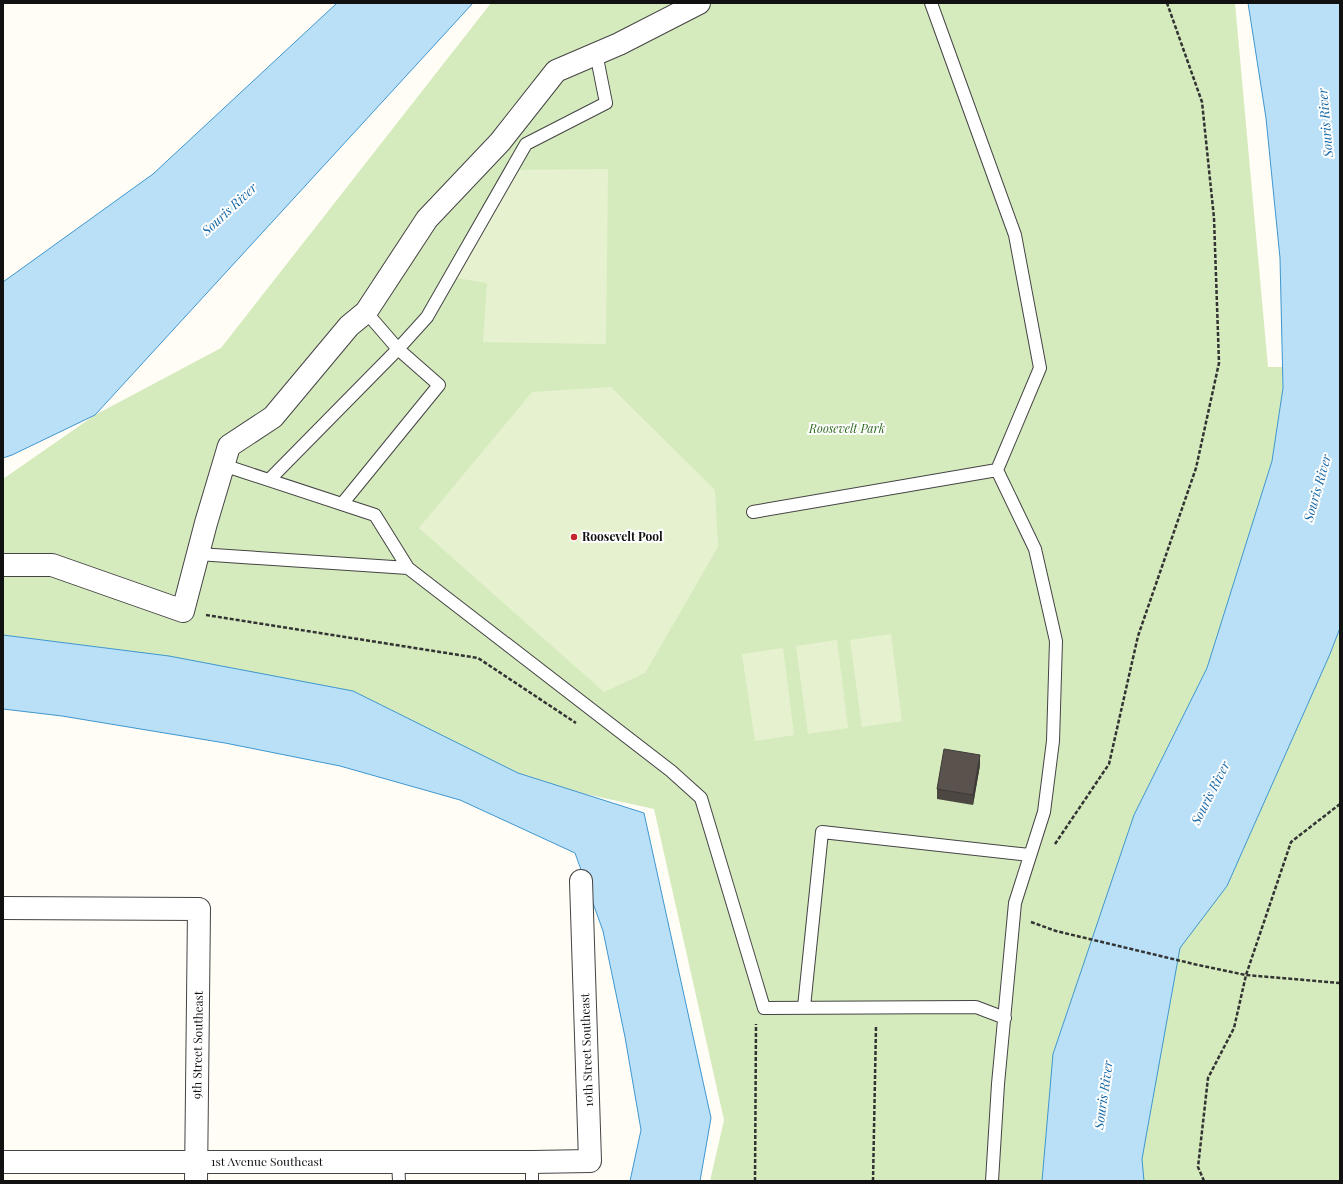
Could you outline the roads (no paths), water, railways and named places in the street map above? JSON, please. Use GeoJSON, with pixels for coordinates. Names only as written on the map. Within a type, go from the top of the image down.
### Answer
{"type":"FeatureCollection","features":[{"type":"Feature","properties":{"kind":"street"},"geometry":{"type":"LineString","coordinates":[[3,565],[52,564],[184,611],[228,446],[272,417],[349,326],[366,312],[428,219],[500,142],[556,71],[619,44],[699,3]]}},
{"type":"Feature","properties":{"kind":"street","name":"10th Street Southeast"},"geometry":{"type":"LineString","coordinates":[[532,1172],[590,1161],[581,881]]}},
{"type":"Feature","properties":{"kind":"street","name":"9th Street Southeast"},"geometry":{"type":"LineString","coordinates":[[3,908],[199,909],[196,1172]]}},
{"type":"Feature","properties":{"kind":"street","name":"1st Avenue Southeast"},"geometry":{"type":"LineString","coordinates":[[3,1162],[196,1172],[532,1172]]}},
{"type":"Feature","properties":{"kind":"lane"},"geometry":{"type":"LineString","coordinates":[[931,3],[1015,235],[1040,368],[998,470],[1036,549],[1056,641],[1053,741],[1044,812],[1015,903],[998,1084],[992,1181]]}},
{"type":"Feature","properties":{"kind":"lane"},"geometry":{"type":"LineString","coordinates":[[269,480],[428,318],[526,144],[606,102],[596,53]]}},
{"type":"Feature","properties":{"kind":"lane"},"geometry":{"type":"LineString","coordinates":[[509,130],[526,144]]}},
{"type":"Feature","properties":{"kind":"lane"},"geometry":{"type":"LineString","coordinates":[[342,504],[439,384],[398,349],[366,312]]}},
{"type":"Feature","properties":{"kind":"lane"},"geometry":{"type":"LineString","coordinates":[[223,465],[375,515],[408,568],[671,771],[701,798],[764,1008],[976,1006],[1005,1018]]}},
{"type":"Feature","properties":{"kind":"lane"},"geometry":{"type":"LineString","coordinates":[[754,512],[998,470]]}},
{"type":"Feature","properties":{"kind":"lane"},"geometry":{"type":"LineString","coordinates":[[198,554],[408,568]]}},
{"type":"Feature","properties":{"kind":"lane"},"geometry":{"type":"LineString","coordinates":[[804,1007],[822,832],[1030,855]]}},
{"type":"Feature","properties":{"kind":"water","name":"Souris River"},"geometry":{"type":"Polygon","coordinates":[[[337,3],[473,3],[95,415],[3,458],[3,282],[153,174],[337,3]]]}},
{"type":"Feature","properties":{"kind":"water","name":"Souris River"},"geometry":{"type":"Polygon","coordinates":[[[1248,3],[1340,3],[1340,628],[1330,654],[1227,886],[1180,948],[1142,1159],[1144,1181],[1042,1181],[1053,1054],[1134,815],[1207,668],[1272,461],[1283,388],[1280,258],[1266,118],[1248,3]]]}},
{"type":"Feature","properties":{"kind":"water"},"geometry":{"type":"Polygon","coordinates":[[[3,635],[169,656],[353,691],[518,773],[644,813],[711,1118],[700,1181],[630,1181],[641,1130],[625,1037],[603,931],[575,853],[460,800],[340,766],[225,743],[62,716],[3,709],[3,635]]]}},
{"type":"Feature","properties":{"kind":"place","name":"Roosevelt Pool"},"geometry":{"type":"Point","coordinates":[574,537]}},
{"type":"Feature","properties":{"kind":"park label","name":"Roosevelt Park"},"geometry":{"type":"Point","coordinates":[847,429]}}]}
